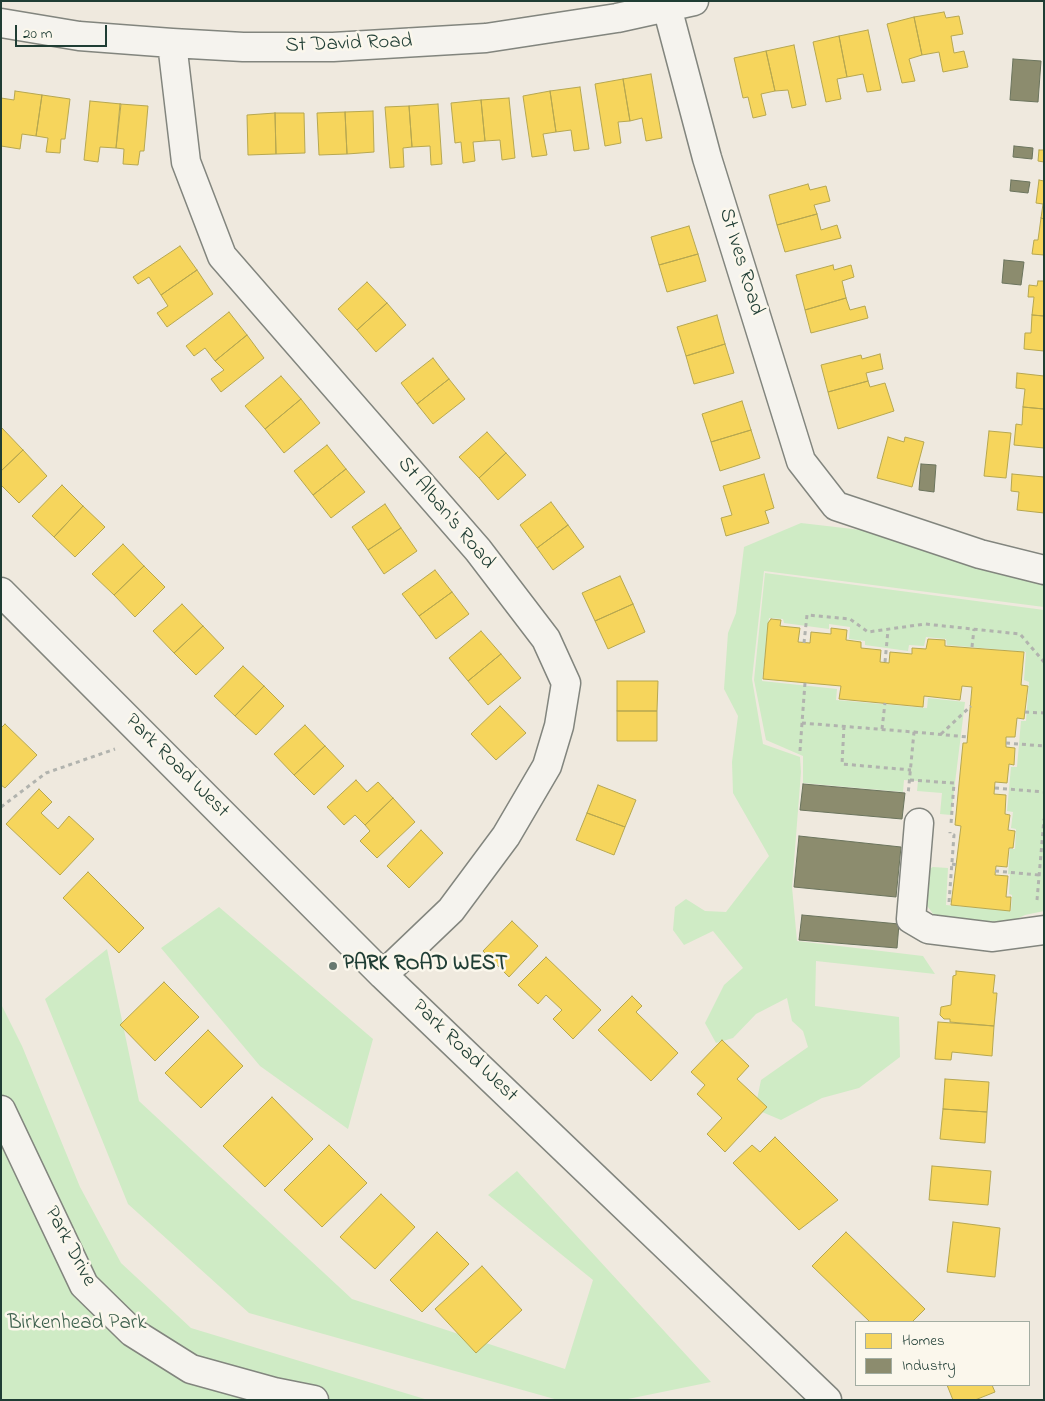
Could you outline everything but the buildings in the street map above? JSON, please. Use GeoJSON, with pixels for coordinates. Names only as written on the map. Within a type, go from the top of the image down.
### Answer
{"type":"FeatureCollection","features":[{"type":"Feature","properties":{"kind":"street","name":"St David Road"},"geometry":{"type":"LineString","coordinates":[[1,23],[78,36],[172,44],[273,47],[412,44],[486,38],[617,18],[694,1]]}},
{"type":"Feature","properties":{"kind":"street","name":"St Ives Road"},"geometry":{"type":"LineString","coordinates":[[667,7],[707,158],[801,462],[836,506],[980,554],[1044,570]]}},
{"type":"Feature","properties":{"kind":"street","name":"St Alban's Road"},"geometry":{"type":"LineString","coordinates":[[172,44],[186,162],[222,256],[478,550],[546,639],[566,683],[559,726],[547,766],[506,836],[451,910],[383,975]]}},
{"type":"Feature","properties":{"kind":"street","name":"Park Road West"},"geometry":{"type":"LineString","coordinates":[[1,592],[383,975],[827,1400]]}},
{"type":"Feature","properties":{"kind":"street"},"geometry":{"type":"LineString","coordinates":[[919,823],[911,919],[928,929],[993,937],[1039,930]]}},
{"type":"Feature","properties":{"kind":"street","name":"Park Drive"},"geometry":{"type":"LineString","coordinates":[[1,1110],[84,1285],[132,1332],[191,1369],[274,1392],[314,1400]]}},
{"type":"Feature","properties":{"kind":"path"},"geometry":{"type":"LineString","coordinates":[[804,643],[807,615],[850,619],[868,632],[925,624],[1020,634],[1044,662]]}},
{"type":"Feature","properties":{"kind":"path"},"geometry":{"type":"LineString","coordinates":[[972,647],[974,629]]}},
{"type":"Feature","properties":{"kind":"path"},"geometry":{"type":"LineString","coordinates":[[885,662],[888,630]]}},
{"type":"Feature","properties":{"kind":"path"},"geometry":{"type":"LineString","coordinates":[[800,750],[805,683]]}},
{"type":"Feature","properties":{"kind":"path"},"geometry":{"type":"LineString","coordinates":[[882,729],[885,703]]}},
{"type":"Feature","properties":{"kind":"path"},"geometry":{"type":"LineString","coordinates":[[941,734],[971,706]]}},
{"type":"Feature","properties":{"kind":"path"},"geometry":{"type":"LineString","coordinates":[[1025,712],[1044,714]]}},
{"type":"Feature","properties":{"kind":"path"},"geometry":{"type":"LineString","coordinates":[[802,723],[968,737]]}},
{"type":"Feature","properties":{"kind":"path"},"geometry":{"type":"LineString","coordinates":[[844,726],[842,764],[911,770]]}},
{"type":"Feature","properties":{"kind":"path"},"geometry":{"type":"LineString","coordinates":[[914,732],[910,780],[959,783]]}},
{"type":"Feature","properties":{"kind":"path"},"geometry":{"type":"LineString","coordinates":[[1,807],[46,774],[147,737]]}},
{"type":"Feature","properties":{"kind":"path"},"geometry":{"type":"LineString","coordinates":[[1006,743],[1044,746]]}},
{"type":"Feature","properties":{"kind":"path"},"geometry":{"type":"LineString","coordinates":[[951,818],[954,783]]}},
{"type":"Feature","properties":{"kind":"path"},"geometry":{"type":"LineString","coordinates":[[995,788],[1044,792]]}},
{"type":"Feature","properties":{"kind":"path"},"geometry":{"type":"LineString","coordinates":[[1039,930],[1039,875],[1044,819]]}},
{"type":"Feature","properties":{"kind":"path"},"geometry":{"type":"LineString","coordinates":[[948,911],[954,835],[950,834]]}},
{"type":"Feature","properties":{"kind":"path"},"geometry":{"type":"LineString","coordinates":[[952,864],[957,865]]}},
{"type":"Feature","properties":{"kind":"path"},"geometry":{"type":"LineString","coordinates":[[996,871],[1039,875]]}},
{"type":"Feature","properties":{"kind":"green space"},"geometry":{"type":"Polygon","coordinates":[[[801,523],[870,531],[1044,574],[1044,607],[764,571],[752,679],[763,744],[800,757],[801,772],[792,887],[797,941],[923,956],[935,974],[816,961],[815,1006],[899,1017],[900,1057],[859,1088],[822,1098],[781,1120],[755,1109],[761,1080],[808,1047],[803,1031],[792,1021],[787,998],[756,1014],[733,1038],[716,1043],[705,1023],[724,985],[743,968],[713,931],[684,945],[673,930],[675,907],[686,899],[705,911],[726,912],[769,856],[733,793],[732,762],[738,716],[724,689],[728,633],[736,613],[744,547],[801,523]]]}},
{"type":"Feature","properties":{"kind":"green space"},"geometry":{"type":"Polygon","coordinates":[[[765,573],[1044,610],[1044,911],[1025,915],[1008,923],[948,919],[936,918],[925,903],[927,870],[933,867],[948,868],[946,905],[1011,911],[1012,895],[1009,894],[1010,874],[1008,874],[1010,849],[1015,849],[1016,829],[1011,828],[1013,812],[1007,811],[1011,767],[1017,767],[1021,721],[1026,721],[1029,682],[1024,680],[1026,652],[947,645],[946,639],[926,637],[924,646],[909,645],[908,651],[865,645],[865,641],[849,639],[850,627],[829,624],[829,629],[784,623],[783,619],[769,618],[762,681],[837,689],[836,700],[927,708],[928,698],[965,702],[951,815],[940,814],[942,793],[917,791],[918,781],[904,780],[903,792],[803,783],[803,756],[766,740],[754,680],[765,573]]]}},
{"type":"Feature","properties":{"kind":"green space"},"geometry":{"type":"Polygon","coordinates":[[[219,907],[373,1039],[348,1129],[260,1066],[161,948],[219,907]]]}},
{"type":"Feature","properties":{"kind":"green space"},"geometry":{"type":"Polygon","coordinates":[[[107,949],[139,1101],[352,1299],[565,1369],[593,1280],[488,1195],[517,1171],[711,1382],[623,1400],[558,1400],[249,1313],[128,1204],[45,999],[107,949]]]}},
{"type":"Feature","properties":{"kind":"green space","name":"Birkenhead Park"},"geometry":{"type":"Polygon","coordinates":[[[1,1004],[22,1046],[80,1187],[121,1263],[191,1328],[428,1400],[1,1400],[1,1004]]]}},
{"type":"Feature","properties":{"kind":"place","name":"PARK ROAD WEST"},"geometry":{"type":"Point","coordinates":[333,966]}}]}
